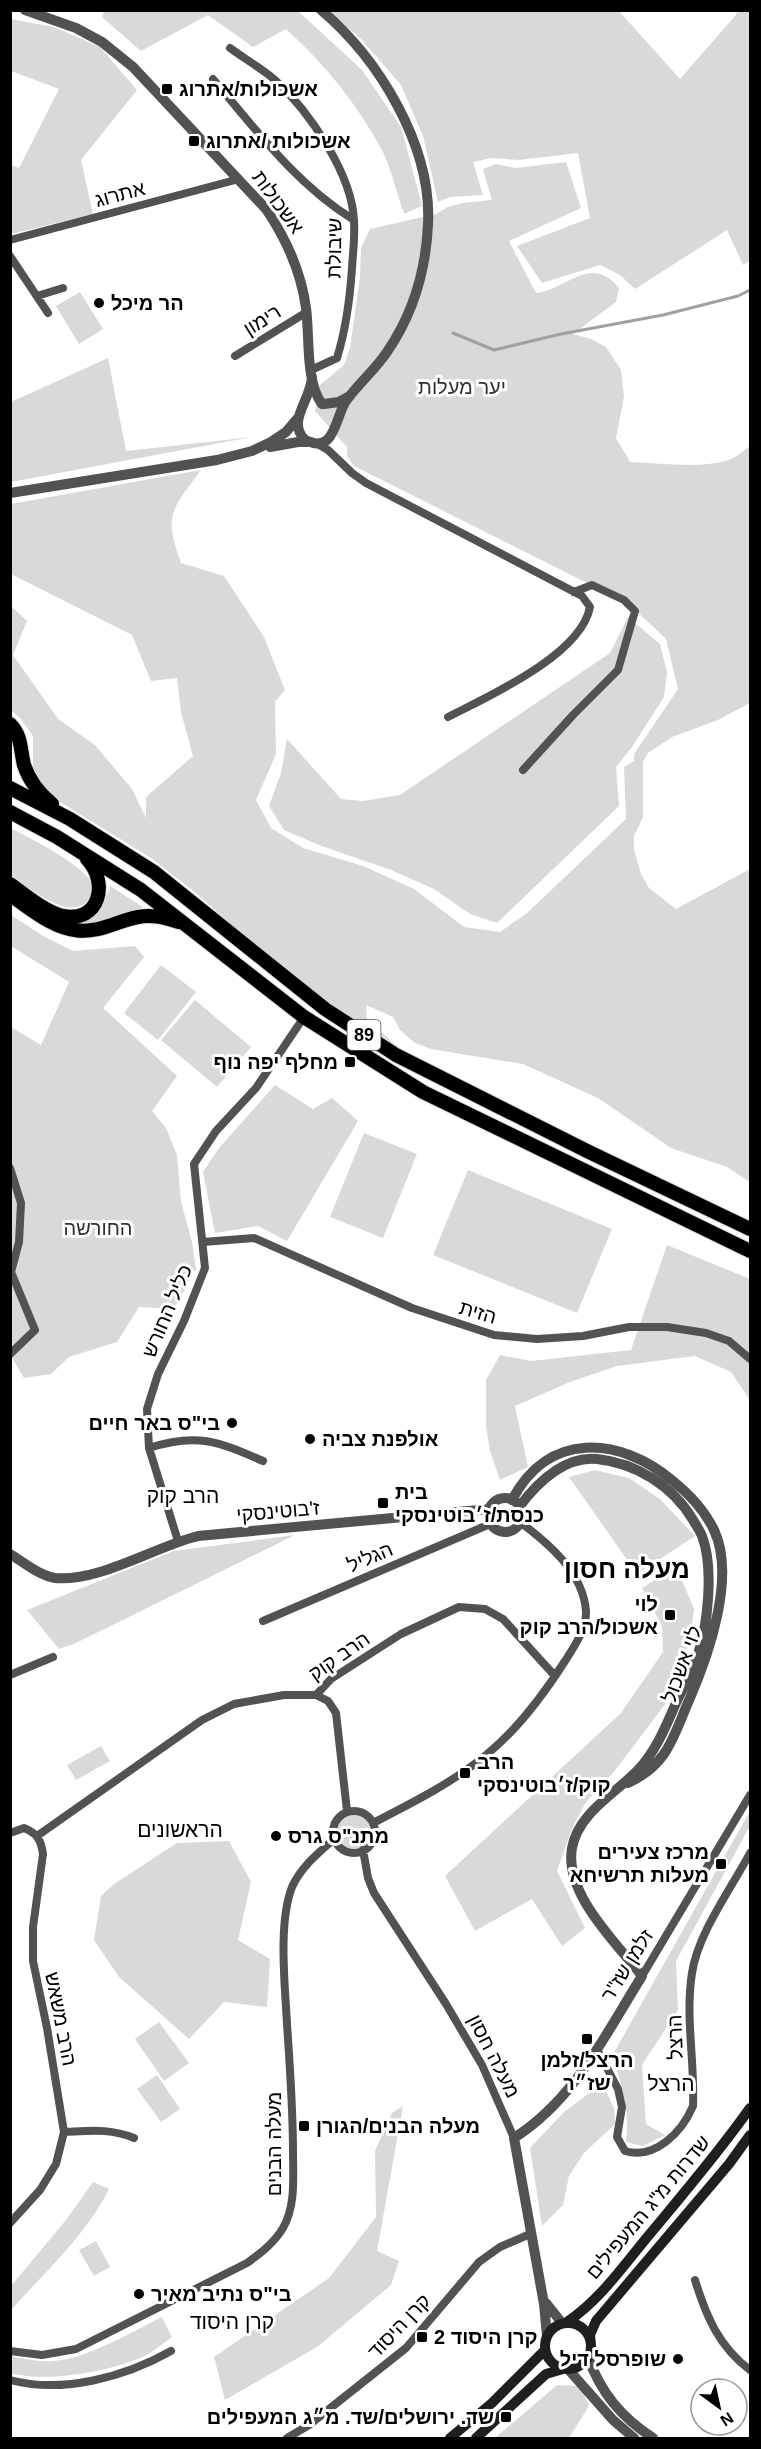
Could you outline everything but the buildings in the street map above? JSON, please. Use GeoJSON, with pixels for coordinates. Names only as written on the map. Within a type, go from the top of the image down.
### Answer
{"type":"FeatureCollection","features":[{"type":"Feature","properties":{"kind":"highway"},"geometry":{"type":"LineString","coordinates":[[10,724],[20,738],[23,761],[31,779],[44,798],[70,819]]}},
{"type":"Feature","properties":{"kind":"highway"},"geometry":{"type":"LineString","coordinates":[[10,734],[10,750]]}},
{"type":"Feature","properties":{"kind":"highway","name":"89"},"geometry":{"type":"LineString","coordinates":[[10,788],[70,819],[154,872],[325,1009],[396,1055],[579,1147],[750,1229]]}},
{"type":"Feature","properties":{"kind":"highway","name":"89"},"geometry":{"type":"LineString","coordinates":[[10,812],[141,890],[304,1017],[423,1092],[750,1251]]}},
{"type":"Feature","properties":{"kind":"highway"},"geometry":{"type":"LineString","coordinates":[[10,884],[55,913],[64,916],[83,914],[96,903],[100,895],[100,883],[90,862],[79,851]]}},
{"type":"Feature","properties":{"kind":"highway"},"geometry":{"type":"LineString","coordinates":[[10,895],[51,921],[74,930],[95,930],[129,919],[148,916],[158,916],[188,926]]}},
{"type":"Feature","properties":{"kind":"main road","name":"שדרות מ\"ג המעפילים"},"geometry":{"type":"LineString","coordinates":[[564,2323],[585,2309],[623,2267],[717,2154],[750,2108]]}},
{"type":"Feature","properties":{"kind":"main road","name":"שדרות מ\"ג המעפילים"},"geometry":{"type":"LineString","coordinates":[[591,2345],[590,2335],[596,2321],[729,2164],[750,2135]]}},
{"type":"Feature","properties":{"kind":"main road"},"geometry":{"type":"LineString","coordinates":[[476,2439],[546,2374],[579,2366],[588,2357],[590,2338],[581,2326],[564,2323],[550,2330],[545,2350],[550,2360],[566,2369]]}},
{"type":"Feature","properties":{"kind":"main road"},"geometry":{"type":"LineString","coordinates":[[450,2439],[492,2403],[545,2350]]}},
{"type":"Feature","properties":{"kind":"street","name":"אשכולות"},"geometry":{"type":"LineString","coordinates":[[25,10],[76,28],[102,42],[133,67],[266,209],[290,248],[303,286],[311,373],[315,392],[323,404]]}},
{"type":"Feature","properties":{"kind":"street"},"geometry":{"type":"LineString","coordinates":[[321,10],[363,54],[391,93],[411,135],[421,167],[429,222],[424,266],[410,310],[387,352],[341,410],[336,427],[335,447],[345,466]]}},
{"type":"Feature","properties":{"kind":"street","name":"שיבולת"},"geometry":{"type":"LineString","coordinates":[[230,48],[275,81],[302,111],[329,146],[348,192],[354,220],[351,279],[344,337],[338,358],[311,373]]}},
{"type":"Feature","properties":{"kind":"street"},"geometry":{"type":"LineString","coordinates":[[213,79],[302,181],[328,204],[354,220]]}},
{"type":"Feature","properties":{"kind":"street","name":"אתרוג"},"geometry":{"type":"LineString","coordinates":[[10,240],[239,179]]}},
{"type":"Feature","properties":{"kind":"street"},"geometry":{"type":"LineString","coordinates":[[10,256],[48,313]]}},
{"type":"Feature","properties":{"kind":"street"},"geometry":{"type":"LineString","coordinates":[[37,296],[63,288]]}},
{"type":"Feature","properties":{"kind":"street","name":"רימון"},"geometry":{"type":"LineString","coordinates":[[235,356],[307,312]]}},
{"type":"Feature","properties":{"kind":"street","name":"אשכולות"},"geometry":{"type":"LineString","coordinates":[[258,449],[280,438],[299,415],[309,395],[311,373]]}},
{"type":"Feature","properties":{"kind":"street"},"geometry":{"type":"LineString","coordinates":[[352,394],[339,402],[312,404],[299,415],[300,434],[328,450],[366,483],[582,596],[590,607],[587,619],[561,650],[515,682],[448,717]]}},
{"type":"Feature","properties":{"kind":"street"},"geometry":{"type":"LineString","coordinates":[[314,443],[328,440],[336,427],[333,412],[323,404]]}},
{"type":"Feature","properties":{"kind":"street","name":"אשכולות"},"geometry":{"type":"LineString","coordinates":[[10,493],[217,460],[258,449],[298,442],[314,443]]}},
{"type":"Feature","properties":{"kind":"street"},"geometry":{"type":"LineString","coordinates":[[524,770],[573,715],[618,670],[635,611],[624,600],[592,585],[574,592]]}},
{"type":"Feature","properties":{"kind":"street","name":"כליל החורש"},"geometry":{"type":"LineString","coordinates":[[178,1541],[149,1448],[147,1408],[205,1268],[194,1164],[216,1131],[256,1088],[304,1017]]}},
{"type":"Feature","properties":{"kind":"street"},"geometry":{"type":"LineString","coordinates":[[10,1168],[21,1203],[19,1242],[11,1272],[35,1330],[10,1354]]}},
{"type":"Feature","properties":{"kind":"street","name":"הזית"},"geometry":{"type":"LineString","coordinates":[[203,1242],[254,1238],[411,1308],[494,1335],[537,1339],[583,1336],[629,1327],[667,1327],[706,1333],[729,1341],[750,1359]]}},
{"type":"Feature","properties":{"kind":"street"},"geometry":{"type":"LineString","coordinates":[[149,1448],[189,1439],[218,1442],[263,1461]]}},
{"type":"Feature","properties":{"kind":"street","name":"לוי אשכול"},"geometry":{"type":"LineString","coordinates":[[515,1503],[519,1486],[530,1474],[565,1451],[590,1446],[623,1451],[656,1467],[682,1488],[698,1505],[714,1531],[721,1564],[720,1593],[707,1658],[670,1745],[659,1762],[647,1774],[620,1787],[578,1827],[571,1849],[573,1878],[584,1902],[642,1976]]}},
{"type":"Feature","properties":{"kind":"street"},"geometry":{"type":"LineString","coordinates":[[501,1499],[515,1503],[521,1511],[520,1522],[513,1530],[503,1532],[490,1524],[489,1509],[501,1499]]}},
{"type":"Feature","properties":{"kind":"street","name":"ז'בוטינסקי"},"geometry":{"type":"LineString","coordinates":[[10,1554],[53,1578],[86,1576],[178,1541],[198,1536],[489,1509]]}},
{"type":"Feature","properties":{"kind":"street"},"geometry":{"type":"LineString","coordinates":[[373,1823],[465,1772],[488,1754],[531,1708],[555,1676],[580,1635],[586,1612],[580,1590],[569,1568],[553,1548],[520,1522]]}},
{"type":"Feature","properties":{"kind":"street","name":"הגליל"},"geometry":{"type":"LineString","coordinates":[[263,1622],[490,1524]]}},
{"type":"Feature","properties":{"kind":"street","name":"הרב קוק"},"geometry":{"type":"LineString","coordinates":[[37,1836],[202,1720],[234,1704],[284,1695],[316,1695],[331,1679],[401,1634],[459,1607],[485,1609],[503,1619],[555,1676]]}},
{"type":"Feature","properties":{"kind":"street"},"geometry":{"type":"LineString","coordinates":[[10,1675],[53,1657]]}},
{"type":"Feature","properties":{"kind":"street"},"geometry":{"type":"LineString","coordinates":[[316,1695],[328,1701],[336,1713],[347,1811]]}},
{"type":"Feature","properties":{"kind":"street","name":"זלמן שז\"ר"},"geometry":{"type":"LineString","coordinates":[[514,2138],[538,2122],[563,2098],[597,2049],[750,1795]]}},
{"type":"Feature","properties":{"kind":"street"},"geometry":{"type":"LineString","coordinates":[[347,1811],[365,1814],[373,1823],[375,1829],[372,1842],[363,1850],[349,1852],[337,1845],[333,1826],[347,1811]]}},
{"type":"Feature","properties":{"kind":"street"},"geometry":{"type":"LineString","coordinates":[[10,1833],[24,1828],[37,1836]]}},
{"type":"Feature","properties":{"kind":"street","name":"הרב משאש"},"geometry":{"type":"LineString","coordinates":[[10,2223],[40,2190],[56,2164],[64,2132],[33,1960],[33,1927],[43,1854],[42,1844],[37,1836]]}},
{"type":"Feature","properties":{"kind":"street","name":"מעלה הבנים"},"geometry":{"type":"LineString","coordinates":[[10,2351],[42,2355],[76,2349],[247,2263],[269,2247],[283,2228],[290,2211],[293,2175],[292,2107],[283,1961],[288,1905],[292,1887],[301,1871],[334,1839]]}},
{"type":"Feature","properties":{"kind":"street","name":"מעלה חסון"},"geometry":{"type":"LineString","coordinates":[[363,1850],[368,1878],[374,1893],[446,2004],[482,2065],[514,2138],[543,2298],[547,2336]]}},
{"type":"Feature","properties":{"kind":"street","name":"הרצל"},"geometry":{"type":"LineString","coordinates":[[597,2049],[618,2089],[622,2107],[617,2137],[625,2151],[636,2154],[649,2151],[676,2134],[693,2106],[689,1992],[692,1971],[699,1946],[750,1853]]}},
{"type":"Feature","properties":{"kind":"street"},"geometry":{"type":"LineString","coordinates":[[64,2132],[103,2130],[120,2132],[134,2138]]}},
{"type":"Feature","properties":{"kind":"street","name":"קרן היסוד"},"geometry":{"type":"LineString","coordinates":[[287,2439],[309,2425],[406,2348],[479,2262],[500,2247],[530,2234]]}},
{"type":"Feature","properties":{"kind":"street"},"geometry":{"type":"LineString","coordinates":[[695,2280],[705,2311],[718,2337],[750,2370]]}},
{"type":"Feature","properties":{"kind":"street","name":"מעלה חסון"},"geometry":{"type":"LineString","coordinates":[[543,2298],[564,2323]]}},
{"type":"Feature","properties":{"kind":"street"},"geometry":{"type":"LineString","coordinates":[[10,2380],[49,2384],[89,2380],[144,2366],[171,2351]]}},
{"type":"Feature","properties":{"kind":"street"},"geometry":{"type":"LineString","coordinates":[[588,2357],[598,2384],[609,2400],[652,2439]]}},
{"type":"Feature","properties":{"kind":"street"},"geometry":{"type":"LineString","coordinates":[[566,2369],[634,2439]]}},
{"type":"Feature","properties":{"kind":"green space"},"geometry":{"type":"Polygon","coordinates":[[[104,10],[298,11],[362,70],[401,127],[422,206],[404,214],[386,159],[363,118],[327,71],[286,29],[253,47],[208,15],[141,51],[102,17],[104,10]]]}},
{"type":"Feature","properties":{"kind":"green space"},"geometry":{"type":"Polygon","coordinates":[[[328,11],[619,11],[680,79],[738,11],[750,11],[750,261],[743,265],[727,230],[635,289],[620,275],[600,265],[542,283],[517,246],[590,218],[578,153],[519,160],[491,158],[473,162],[483,195],[450,197],[438,202],[423,136],[401,85],[362,40],[328,11]]]}},
{"type":"Feature","properties":{"kind":"green space"},"geometry":{"type":"Polygon","coordinates":[[[11,19],[54,27],[100,47],[137,90],[81,160],[93,214],[11,234],[11,165],[19,168],[59,89],[11,71],[11,19]]]}},
{"type":"Feature","properties":{"kind":"green space","name":"יער מעלות"},"geometry":{"type":"Polygon","coordinates":[[[566,162],[581,208],[509,241],[536,293],[588,273],[608,278],[619,288],[616,302],[573,334],[591,339],[606,347],[621,370],[624,397],[616,438],[630,462],[711,464],[730,460],[750,446],[750,703],[718,720],[672,737],[648,753],[643,762],[643,817],[634,836],[634,850],[641,874],[649,888],[676,909],[750,869],[750,1182],[727,1167],[671,1148],[598,1098],[523,1064],[431,1049],[415,1043],[400,1030],[393,1017],[366,1005],[367,1019],[402,1051],[289,976],[196,893],[151,858],[52,797],[33,771],[33,736],[21,719],[11,710],[10,605],[27,621],[13,655],[58,719],[95,745],[132,789],[146,818],[146,797],[193,756],[181,712],[177,678],[151,681],[132,635],[11,574],[11,504],[201,470],[177,504],[173,513],[172,533],[181,563],[224,576],[264,637],[285,690],[275,702],[276,754],[256,800],[271,828],[303,848],[363,866],[414,889],[464,927],[500,932],[527,913],[626,819],[624,767],[634,761],[634,754],[678,689],[666,639],[629,604],[354,466],[347,456],[347,447],[315,411],[320,385],[344,365],[350,348],[360,277],[361,248],[370,229],[436,214],[448,207],[463,203],[492,200],[483,169],[496,164],[516,168],[566,162]]]}},
{"type":"Feature","properties":{"kind":"green space"},"geometry":{"type":"Polygon","coordinates":[[[80,292],[103,329],[79,344],[56,306],[80,292]]]}},
{"type":"Feature","properties":{"kind":"green space"},"geometry":{"type":"Polygon","coordinates":[[[108,358],[126,451],[252,437],[11,482],[11,402],[108,358]]]}},
{"type":"Feature","properties":{"kind":"green space"},"geometry":{"type":"Polygon","coordinates":[[[628,617],[660,644],[667,672],[664,697],[632,747],[616,767],[619,806],[497,923],[470,914],[434,889],[391,870],[284,830],[269,806],[281,773],[287,739],[341,799],[363,801],[400,795],[610,653],[628,617]]]}},
{"type":"Feature","properties":{"kind":"green space"},"geometry":{"type":"Polygon","coordinates":[[[10,828],[52,850],[83,872],[92,887],[88,900],[80,906],[60,905],[38,894],[11,875],[10,828]]]}},
{"type":"Feature","properties":{"kind":"green space"},"geometry":{"type":"Polygon","coordinates":[[[110,886],[143,907],[98,924],[78,925],[99,910],[110,886]]]}},
{"type":"Feature","properties":{"kind":"green space","name":"החורשה"},"geometry":{"type":"Polygon","coordinates":[[[11,915],[43,936],[73,951],[135,946],[144,957],[103,1008],[177,1076],[152,1111],[166,1128],[177,1155],[181,1202],[192,1242],[196,1269],[174,1309],[139,1307],[117,1342],[69,1357],[51,1374],[24,1378],[11,1356],[11,1027],[41,1045],[69,982],[11,946],[11,915]]]}},
{"type":"Feature","properties":{"kind":"green space"},"geometry":{"type":"Polygon","coordinates":[[[161,965],[196,992],[158,1040],[124,1013],[161,965]]]}},
{"type":"Feature","properties":{"kind":"green space"},"geometry":{"type":"Polygon","coordinates":[[[195,1000],[251,1047],[217,1087],[161,1040],[195,1000]]]}},
{"type":"Feature","properties":{"kind":"green space"},"geometry":{"type":"Polygon","coordinates":[[[275,1085],[313,1109],[332,1098],[358,1121],[287,1241],[258,1226],[215,1233],[203,1172],[219,1148],[275,1085]]]}},
{"type":"Feature","properties":{"kind":"green space"},"geometry":{"type":"Polygon","coordinates":[[[364,1133],[417,1154],[383,1238],[330,1217],[364,1133]]]}},
{"type":"Feature","properties":{"kind":"green space"},"geometry":{"type":"Polygon","coordinates":[[[468,1170],[612,1229],[577,1313],[433,1255],[468,1170]]]}},
{"type":"Feature","properties":{"kind":"green space"},"geometry":{"type":"Polygon","coordinates":[[[667,1245],[750,1279],[750,1400],[731,1372],[695,1356],[617,1366],[570,1382],[515,1406],[528,1467],[500,1480],[490,1451],[486,1426],[486,1380],[500,1355],[531,1361],[631,1350],[667,1245]]]}},
{"type":"Feature","properties":{"kind":"green space"},"geometry":{"type":"Polygon","coordinates":[[[595,1470],[629,1478],[660,1499],[695,1536],[637,1574],[569,1477],[595,1470]]]}},
{"type":"Feature","properties":{"kind":"green space"},"geometry":{"type":"Polygon","coordinates":[[[295,1535],[74,1644],[59,1649],[27,1610],[174,1551],[295,1535]]]}},
{"type":"Feature","properties":{"kind":"green space"},"geometry":{"type":"Polygon","coordinates":[[[676,1566],[694,1609],[690,1640],[666,1703],[613,1773],[586,1802],[573,1826],[557,1871],[585,1928],[562,1946],[532,1899],[475,1931],[445,1876],[621,1713],[663,1652],[662,1626],[642,1588],[676,1566]]]}},
{"type":"Feature","properties":{"kind":"green space"},"geometry":{"type":"Polygon","coordinates":[[[101,1746],[110,1761],[76,1780],[67,1765],[101,1746]]]}},
{"type":"Feature","properties":{"kind":"green space"},"geometry":{"type":"Polygon","coordinates":[[[750,1811],[750,1826],[676,1961],[678,2010],[642,2065],[646,2124],[665,2135],[643,2146],[626,2142],[626,2108],[612,2056],[750,1811]]]}},
{"type":"Feature","properties":{"kind":"green space"},"geometry":{"type":"Polygon","coordinates":[[[354,1814],[367,1819],[372,1832],[367,1845],[354,1850],[341,1845],[336,1832],[341,1819],[354,1814]]]}},
{"type":"Feature","properties":{"kind":"green space"},"geometry":{"type":"Polygon","coordinates":[[[229,1841],[251,1882],[238,1940],[270,1959],[267,2007],[224,2002],[189,2039],[119,1977],[94,1940],[101,1896],[114,1884],[177,1843],[229,1841]]]}},
{"type":"Feature","properties":{"kind":"green space"},"geometry":{"type":"Polygon","coordinates":[[[159,2022],[189,2063],[164,2081],[135,2039],[159,2022]]]}},
{"type":"Feature","properties":{"kind":"green space"},"geometry":{"type":"Polygon","coordinates":[[[157,2075],[180,2109],[161,2122],[137,2089],[157,2075]]]}},
{"type":"Feature","properties":{"kind":"green space"},"geometry":{"type":"Polygon","coordinates":[[[601,2080],[614,2108],[615,2124],[584,2153],[569,2176],[563,2205],[542,2226],[530,2148],[564,2112],[592,2091],[601,2080]]]}},
{"type":"Feature","properties":{"kind":"green space"},"geometry":{"type":"Polygon","coordinates":[[[403,2106],[377,2251],[399,2261],[391,2285],[317,2347],[225,2400],[214,2357],[329,2278],[376,2217],[375,2151],[392,2113],[403,2106]]]}},
{"type":"Feature","properties":{"kind":"green space"},"geometry":{"type":"Polygon","coordinates":[[[93,2182],[109,2189],[100,2206],[77,2237],[11,2310],[11,2286],[66,2220],[93,2182]]]}},
{"type":"Feature","properties":{"kind":"green space"},"geometry":{"type":"Polygon","coordinates":[[[96,2241],[110,2267],[94,2276],[79,2250],[96,2241]]]}},
{"type":"Feature","properties":{"kind":"green space"},"geometry":{"type":"Polygon","coordinates":[[[162,2317],[172,2337],[140,2358],[110,2368],[76,2374],[41,2377],[11,2373],[11,2356],[42,2361],[66,2359],[109,2344],[162,2317]]]}},
{"type":"Feature","properties":{"kind":"green space"},"geometry":{"type":"Polygon","coordinates":[[[557,2385],[580,2386],[589,2406],[569,2438],[495,2438],[557,2385]]]}},
{"type":"Feature","properties":{"kind":"waterway"},"geometry":{"type":"LineString","coordinates":[[453,333],[494,350],[561,334],[663,315],[738,296],[750,290]]}},
{"type":"Feature","properties":{"kind":"place","name":"אשכולות/אתרוג"},"geometry":{"type":"Point","coordinates":[167,89]}},
{"type":"Feature","properties":{"kind":"place","name":"אשכולות /אתרוג"},"geometry":{"type":"Point","coordinates":[194,141]}},
{"type":"Feature","properties":{"kind":"place","name":"הר מיכל"},"geometry":{"type":"Point","coordinates":[99,303]}},
{"type":"Feature","properties":{"kind":"place","name":"מחלף יפה נוף"},"geometry":{"type":"Point","coordinates":[350,1062]}},
{"type":"Feature","properties":{"kind":"place","name":"בי\"ס באר חיים"},"geometry":{"type":"Point","coordinates":[232,1423]}},
{"type":"Feature","properties":{"kind":"place","name":"אולפנת צביה"},"geometry":{"type":"Point","coordinates":[310,1439]}},
{"type":"Feature","properties":{"kind":"place","name":"בית כנסת/ז׳בוטינסקי"},"geometry":{"type":"Point","coordinates":[383,1503]}},
{"type":"Feature","properties":{"kind":"place","name":"לוי אשכול/הרב קוק"},"geometry":{"type":"Point","coordinates":[670,1615]}},
{"type":"Feature","properties":{"kind":"place","name":"הרב קוק/ז׳בוטינסקי"},"geometry":{"type":"Point","coordinates":[465,1773]}},
{"type":"Feature","properties":{"kind":"place","name":"מתנ\"ס גרס"},"geometry":{"type":"Point","coordinates":[276,1836]}},
{"type":"Feature","properties":{"kind":"place","name":"מרכז צעירים מעלות תרשיחא"},"geometry":{"type":"Point","coordinates":[721,1864]}},
{"type":"Feature","properties":{"kind":"place","name":"הרצל/זלמן שז״ר"},"geometry":{"type":"Point","coordinates":[587,2039]}},
{"type":"Feature","properties":{"kind":"place","name":"מעלה הבנים/הגורן"},"geometry":{"type":"Point","coordinates":[304,2126]}},
{"type":"Feature","properties":{"kind":"place","name":"בי\"ס נתיב מאיר"},"geometry":{"type":"Point","coordinates":[139,2294]}},
{"type":"Feature","properties":{"kind":"place","name":"קרן היסוד 2"},"geometry":{"type":"Point","coordinates":[422,2337]}},
{"type":"Feature","properties":{"kind":"place","name":"שופרסל דיל"},"geometry":{"type":"Point","coordinates":[678,2359]}},
{"type":"Feature","properties":{"kind":"place","name":"שד. ירושלים/שד. מ״ג המעפילים"},"geometry":{"type":"Point","coordinates":[506,2417]}},
{"type":"Feature","properties":{"kind":"district","name":"הרב קוק"},"geometry":{"type":"Point","coordinates":[183,1496]}},
{"type":"Feature","properties":{"kind":"district","name":"מעלה חסון"},"geometry":{"type":"Point","coordinates":[627,1569]}},
{"type":"Feature","properties":{"kind":"district","name":"הראשונים"},"geometry":{"type":"Point","coordinates":[180,1830]}},
{"type":"Feature","properties":{"kind":"district","name":"הרצל"},"geometry":{"type":"Point","coordinates":[671,2084]}},
{"type":"Feature","properties":{"kind":"district","name":"קרן היסוד"},"geometry":{"type":"Point","coordinates":[232,2322]}}]}
